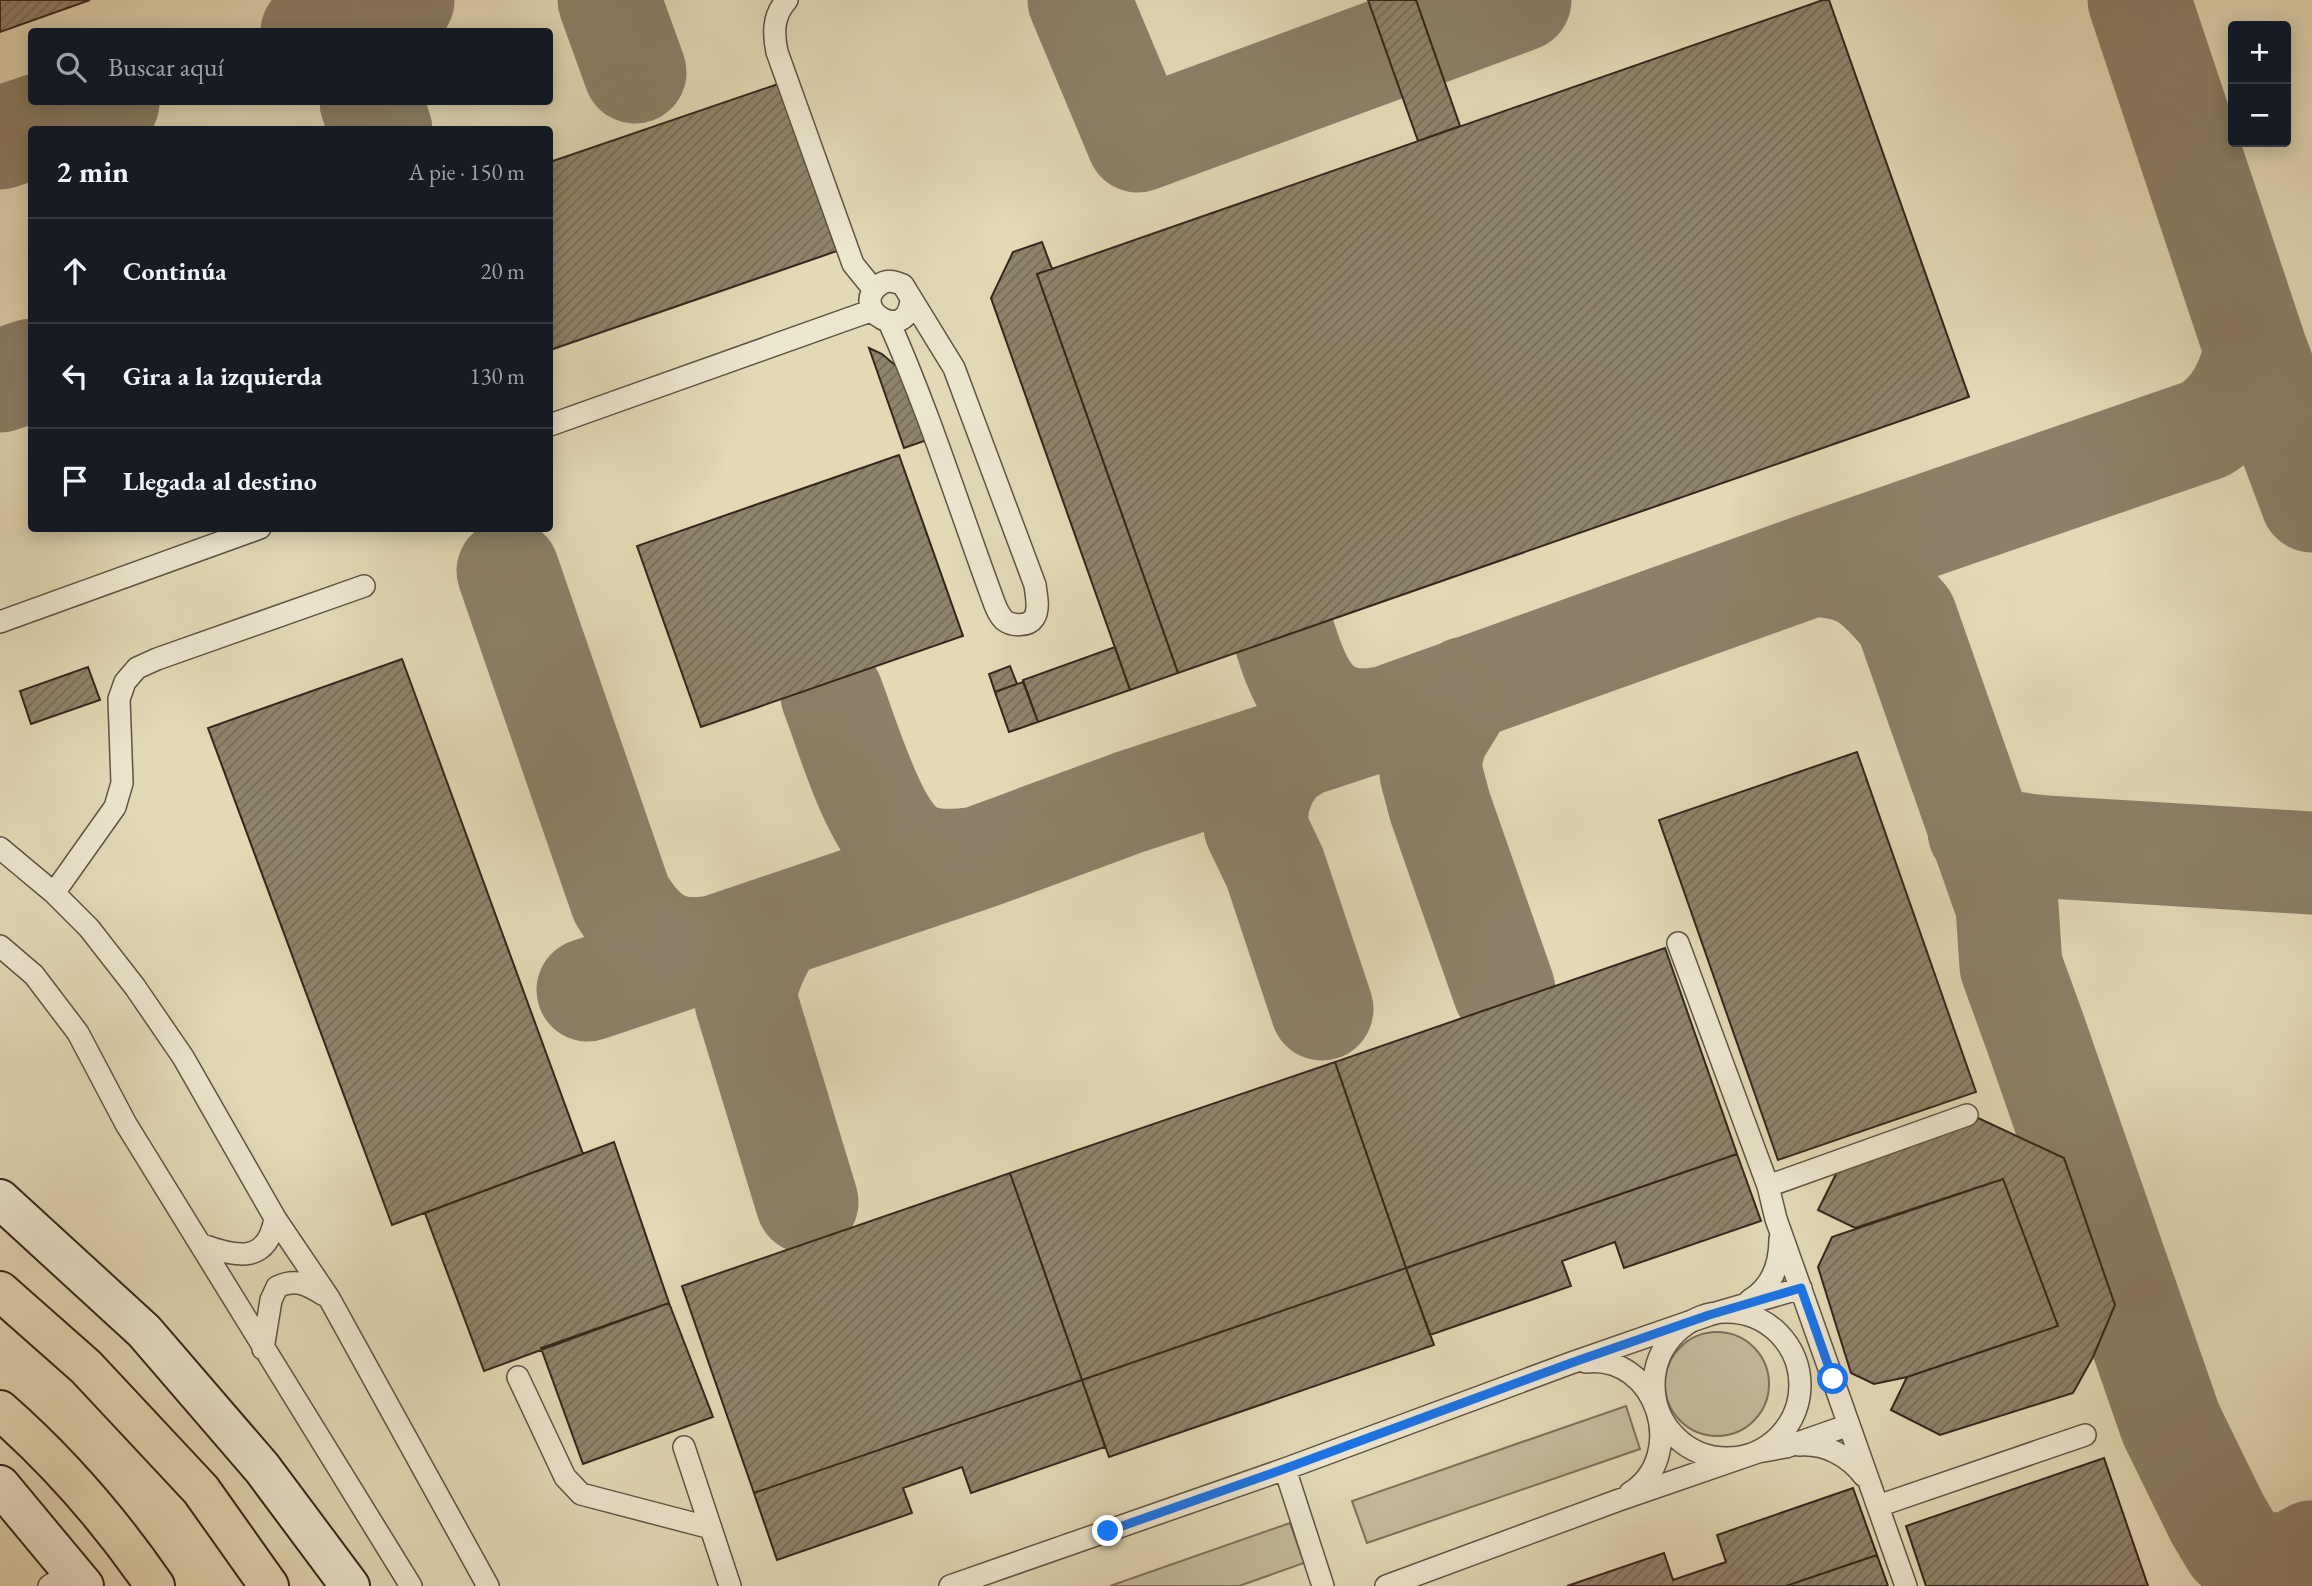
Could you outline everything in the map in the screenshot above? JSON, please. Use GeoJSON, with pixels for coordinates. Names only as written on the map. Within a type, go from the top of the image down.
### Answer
{"type":"FeatureCollection","features":[{"type":"Feature","properties":{"kind":"main road"},"geometry":{"type":"LineString","coordinates":[[0,1291],[86,1367],[201,1490],[269,1586]]}},
{"type":"Feature","properties":{"kind":"main road"},"geometry":{"type":"LineString","coordinates":[[0,1410],[22,1429],[122,1539],[155,1586]]}},
{"type":"Feature","properties":{"kind":"street"},"geometry":{"type":"LineString","coordinates":[[0,1199],[144,1331],[262,1468],[350,1586]]}},
{"type":"Feature","properties":{"kind":"street"},"geometry":{"type":"LineString","coordinates":[[0,1485],[68,1581]]}},
{"type":"Feature","properties":{"kind":"lane"},"geometry":{"type":"LineString","coordinates":[[787,0],[773,30],[777,52],[853,264],[879,307],[918,388],[952,491],[995,605],[1004,621],[1015,625],[1027,624],[1034,618],[1038,604],[1035,585],[954,368],[903,285],[887,281],[879,307]]}},
{"type":"Feature","properties":{"kind":"lane"},"geometry":{"type":"LineString","coordinates":[[879,307],[897,321],[908,312],[911,299]]}},
{"type":"Feature","properties":{"kind":"lane"},"geometry":{"type":"LineString","coordinates":[[553,424],[879,307]]}},
{"type":"Feature","properties":{"kind":"lane"},"geometry":{"type":"LineString","coordinates":[[0,622],[249,532]]}},
{"type":"Feature","properties":{"kind":"lane"},"geometry":{"type":"LineString","coordinates":[[54,893],[115,807],[122,783],[119,699],[125,682],[137,668],[364,586]]}},
{"type":"Feature","properties":{"kind":"lane"},"geometry":{"type":"LineString","coordinates":[[0,848],[54,893],[89,928],[183,1057],[275,1218],[328,1298],[488,1586]]}},
{"type":"Feature","properties":{"kind":"lane"},"geometry":{"type":"LineString","coordinates":[[1678,943],[1768,1186],[1781,1241],[1778,1262],[1770,1282],[1756,1296],[1739,1307]]}},
{"type":"Feature","properties":{"kind":"lane"},"geometry":{"type":"LineString","coordinates":[[0,946],[34,975],[78,1033],[126,1124],[411,1586]]}},
{"type":"Feature","properties":{"kind":"lane"},"geometry":{"type":"LineString","coordinates":[[1768,1186],[1967,1115]]}},
{"type":"Feature","properties":{"kind":"lane"},"geometry":{"type":"LineString","coordinates":[[203,1245],[233,1254],[256,1252],[269,1240],[275,1218]]}},
{"type":"Feature","properties":{"kind":"lane"},"geometry":{"type":"LineString","coordinates":[[1776,1219],[1906,1586]]}},
{"type":"Feature","properties":{"kind":"lane"},"geometry":{"type":"LineString","coordinates":[[264,1349],[271,1300],[277,1287],[294,1282],[304,1283],[328,1298]]}},
{"type":"Feature","properties":{"kind":"lane"},"geometry":{"type":"LineString","coordinates":[[954,1585],[1284,1469],[1571,1363],[1709,1315],[1801,1288]]}},
{"type":"Feature","properties":{"kind":"lane"},"geometry":{"type":"LineString","coordinates":[[1386,1586],[1758,1452],[1776,1440],[1790,1423],[1798,1404],[1801,1382],[1797,1361],[1786,1342],[1771,1327],[1752,1317],[1731,1313],[1709,1315],[1690,1323],[1674,1335],[1662,1351],[1656,1370],[1654,1390],[1662,1430],[1660,1452],[1651,1472],[1638,1488],[1619,1500]]}},
{"type":"Feature","properties":{"kind":"lane"},"geometry":{"type":"LineString","coordinates":[[1571,1363],[1592,1361],[1614,1365],[1633,1375],[1648,1391],[1667,1427],[1681,1442],[1699,1452],[1718,1457],[1738,1457],[1808,1444],[1829,1449],[1848,1459],[1863,1474],[1876,1500]]}},
{"type":"Feature","properties":{"kind":"lane"},"geometry":{"type":"LineString","coordinates":[[518,1377],[565,1477],[581,1494],[711,1528]]}},
{"type":"Feature","properties":{"kind":"lane"},"geometry":{"type":"LineString","coordinates":[[1786,1447],[1849,1424]]}},
{"type":"Feature","properties":{"kind":"lane"},"geometry":{"type":"LineString","coordinates":[[1876,1500],[2085,1435]]}},
{"type":"Feature","properties":{"kind":"lane"},"geometry":{"type":"LineString","coordinates":[[684,1447],[730,1586]]}},
{"type":"Feature","properties":{"kind":"lane"},"geometry":{"type":"LineString","coordinates":[[1284,1469],[1323,1586]]}},
{"type":"Feature","properties":{"kind":"shaded area"},"geometry":{"type":"Polygon","coordinates":[[[1717,1332],[1737,1336],[1754,1347],[1765,1364],[1769,1384],[1765,1404],[1754,1421],[1737,1432],[1717,1436],[1697,1432],[1680,1421],[1669,1404],[1665,1384],[1669,1364],[1680,1347],[1697,1336],[1717,1332]]]}},
{"type":"Feature","properties":{"kind":"shaded area"},"geometry":{"type":"Polygon","coordinates":[[[1626,1406],[1640,1449],[1367,1543],[1352,1501],[1626,1406]]]}},
{"type":"Feature","properties":{"kind":"shaded area"},"geometry":{"type":"Polygon","coordinates":[[[1290,1523],[1304,1563],[1239,1586],[1110,1586],[1290,1523]]]}},
{"type":"Feature","properties":{"kind":"building"},"geometry":{"type":"Polygon","coordinates":[[[0,0],[90,0],[0,32],[0,0]]]}},
{"type":"Feature","properties":{"kind":"building"},"geometry":{"type":"Polygon","coordinates":[[[1368,0],[1416,0],[1460,126],[1418,141],[1368,0]]]}},
{"type":"Feature","properties":{"kind":"building"},"geometry":{"type":"Polygon","coordinates":[[[1829,0],[1969,397],[1178,673],[1037,274],[1829,0]]]}},
{"type":"Feature","properties":{"kind":"building"},"geometry":{"type":"Polygon","coordinates":[[[778,84],[837,251],[553,349],[553,161],[778,84]]]}},
{"type":"Feature","properties":{"kind":"building"},"geometry":{"type":"Polygon","coordinates":[[[1042,242],[1052,269],[1037,274],[1178,673],[1130,690],[991,298],[1013,252],[1042,242]]]}},
{"type":"Feature","properties":{"kind":"building"},"geometry":{"type":"Polygon","coordinates":[[[869,348],[882,354],[902,371],[930,439],[904,448],[869,348]]]}},
{"type":"Feature","properties":{"kind":"building"},"geometry":{"type":"Polygon","coordinates":[[[899,455],[963,636],[701,727],[637,546],[899,455]]]}},
{"type":"Feature","properties":{"kind":"building"},"geometry":{"type":"Polygon","coordinates":[[[1115,647],[1130,690],[1038,722],[1023,680],[1115,647]]]}},
{"type":"Feature","properties":{"kind":"building"},"geometry":{"type":"Polygon","coordinates":[[[402,659],[583,1154],[392,1225],[208,728],[402,659]]]}},
{"type":"Feature","properties":{"kind":"building"},"geometry":{"type":"Polygon","coordinates":[[[1010,666],[1017,684],[995,692],[989,674],[1010,666]]]}},
{"type":"Feature","properties":{"kind":"building"},"geometry":{"type":"Polygon","coordinates":[[[88,667],[100,700],[31,724],[20,691],[88,667]]]}},
{"type":"Feature","properties":{"kind":"building"},"geometry":{"type":"Polygon","coordinates":[[[1023,682],[1038,722],[1009,732],[995,692],[1023,682]]]}},
{"type":"Feature","properties":{"kind":"building"},"geometry":{"type":"Polygon","coordinates":[[[1857,752],[1976,1092],[1778,1160],[1659,820],[1857,752]]]}},
{"type":"Feature","properties":{"kind":"building"},"geometry":{"type":"Polygon","coordinates":[[[1665,948],[1737,1154],[1406,1268],[1335,1062],[1665,948]]]}},
{"type":"Feature","properties":{"kind":"building"},"geometry":{"type":"Polygon","coordinates":[[[1335,1062],[1406,1268],[1082,1380],[1010,1173],[1335,1062]]]}},
{"type":"Feature","properties":{"kind":"building"},"geometry":{"type":"Polygon","coordinates":[[[1978,1118],[2064,1158],[2115,1305],[2093,1357],[2073,1393],[1940,1435],[1891,1410],[1907,1377],[2058,1326],[2003,1179],[1855,1228],[1818,1210],[1841,1164],[1978,1118]]]}},
{"type":"Feature","properties":{"kind":"building"},"geometry":{"type":"Polygon","coordinates":[[[614,1142],[669,1303],[484,1371],[425,1213],[614,1142]]]}},
{"type":"Feature","properties":{"kind":"building"},"geometry":{"type":"Polygon","coordinates":[[[1737,1154],[1761,1221],[1624,1268],[1615,1242],[1562,1261],[1571,1286],[1430,1335],[1406,1268],[1737,1154]]]}},
{"type":"Feature","properties":{"kind":"building"},"geometry":{"type":"Polygon","coordinates":[[[1010,1173],[1082,1380],[754,1493],[682,1286],[1010,1173]]]}},
{"type":"Feature","properties":{"kind":"building"},"geometry":{"type":"Polygon","coordinates":[[[2003,1179],[2058,1326],[1907,1377],[1874,1384],[1851,1373],[1818,1267],[1832,1237],[2003,1179]]]}},
{"type":"Feature","properties":{"kind":"building"},"geometry":{"type":"Polygon","coordinates":[[[1406,1268],[1434,1345],[1109,1457],[1082,1380],[1406,1268]]]}},
{"type":"Feature","properties":{"kind":"building"},"geometry":{"type":"Polygon","coordinates":[[[669,1303],[713,1417],[583,1464],[541,1348],[669,1303]]]}},
{"type":"Feature","properties":{"kind":"building"},"geometry":{"type":"Polygon","coordinates":[[[1082,1380],[1105,1447],[971,1493],[962,1467],[903,1488],[912,1513],[777,1560],[754,1493],[1082,1380]]]}},
{"type":"Feature","properties":{"kind":"building"},"geometry":{"type":"Polygon","coordinates":[[[2104,1458],[2148,1586],[1926,1586],[1906,1526],[2104,1458]]]}},
{"type":"Feature","properties":{"kind":"building"},"geometry":{"type":"Polygon","coordinates":[[[1853,1488],[1877,1555],[1786,1586],[1567,1586],[1664,1553],[1673,1580],[1726,1562],[1717,1535],[1853,1488]]]}},
{"type":"Feature","properties":{"kind":"building"},"geometry":{"type":"Polygon","coordinates":[[[1877,1555],[1888,1586],[1786,1586],[1877,1555]]]}},
{"type":"Feature","properties":{"kind":"taxiway"},"geometry":{"type":"LineString","coordinates":[[323,28],[403,0]]}},
{"type":"Feature","properties":{"kind":"taxiway"},"geometry":{"type":"LineString","coordinates":[[609,0],[635,72]]}},
{"type":"Feature","properties":{"kind":"taxiway"},"geometry":{"type":"LineString","coordinates":[[1079,0],[1138,141],[1520,0]]}},
{"type":"Feature","properties":{"kind":"taxiway"},"geometry":{"type":"LineString","coordinates":[[2139,0],[2256,351],[2312,501]]}},
{"type":"Feature","properties":{"kind":"taxiway"},"geometry":{"type":"LineString","coordinates":[[36,126],[99,105]]}},
{"type":"Feature","properties":{"kind":"taxiway"},"geometry":{"type":"LineString","coordinates":[[372,105],[380,126]]}},
{"type":"Feature","properties":{"kind":"taxiway"},"geometry":{"type":"LineString","coordinates":[[0,138],[28,129]]}},
{"type":"Feature","properties":{"kind":"taxiway"},"geometry":{"type":"LineString","coordinates":[[588,990],[978,858],[1130,802],[1388,717],[1812,565],[2206,429],[2232,405],[2256,351]]}},
{"type":"Feature","properties":{"kind":"taxiway"},"geometry":{"type":"LineString","coordinates":[[0,381],[28,371]]}},
{"type":"Feature","properties":{"kind":"taxiway"},"geometry":{"type":"LineString","coordinates":[[1812,565],[1843,569],[1866,579],[1906,618],[2007,906],[2011,966],[2171,1424],[2217,1518],[2233,1545],[2250,1560],[2274,1565],[2296,1561],[2312,1552]]}},
{"type":"Feature","properties":{"kind":"taxiway"},"geometry":{"type":"LineString","coordinates":[[508,571],[621,899],[641,926],[662,942],[688,948],[721,946]]}},
{"type":"Feature","properties":{"kind":"taxiway"},"geometry":{"type":"LineString","coordinates":[[1286,641],[1300,677],[1319,704],[1332,713],[1347,718],[1366,720],[1388,717]]}},
{"type":"Feature","properties":{"kind":"taxiway"},"geometry":{"type":"LineString","coordinates":[[1466,688],[1436,737],[1431,773],[1440,807],[1504,990]]}},
{"type":"Feature","properties":{"kind":"taxiway"},"geometry":{"type":"LineString","coordinates":[[832,695],[871,798],[892,834],[904,847],[930,859],[978,858]]}},
{"type":"Feature","properties":{"kind":"taxiway"},"geometry":{"type":"LineString","coordinates":[[1305,743],[1280,759],[1267,778],[1259,797],[1255,826],[1275,868],[1322,1009]]}},
{"type":"Feature","properties":{"kind":"taxiway"},"geometry":{"type":"LineString","coordinates":[[1979,831],[2004,841],[2039,846],[2312,863]]}},
{"type":"Feature","properties":{"kind":"taxiway"},"geometry":{"type":"LineString","coordinates":[[773,928],[751,972],[746,1001],[807,1202]]}},
{"type":"Feature","properties":{"kind":"route"},"geometry":{"type":"LineString","coordinates":[[1108,1531],[1571,1363],[1709,1315],[1801,1288],[1833,1379]]}}]}
